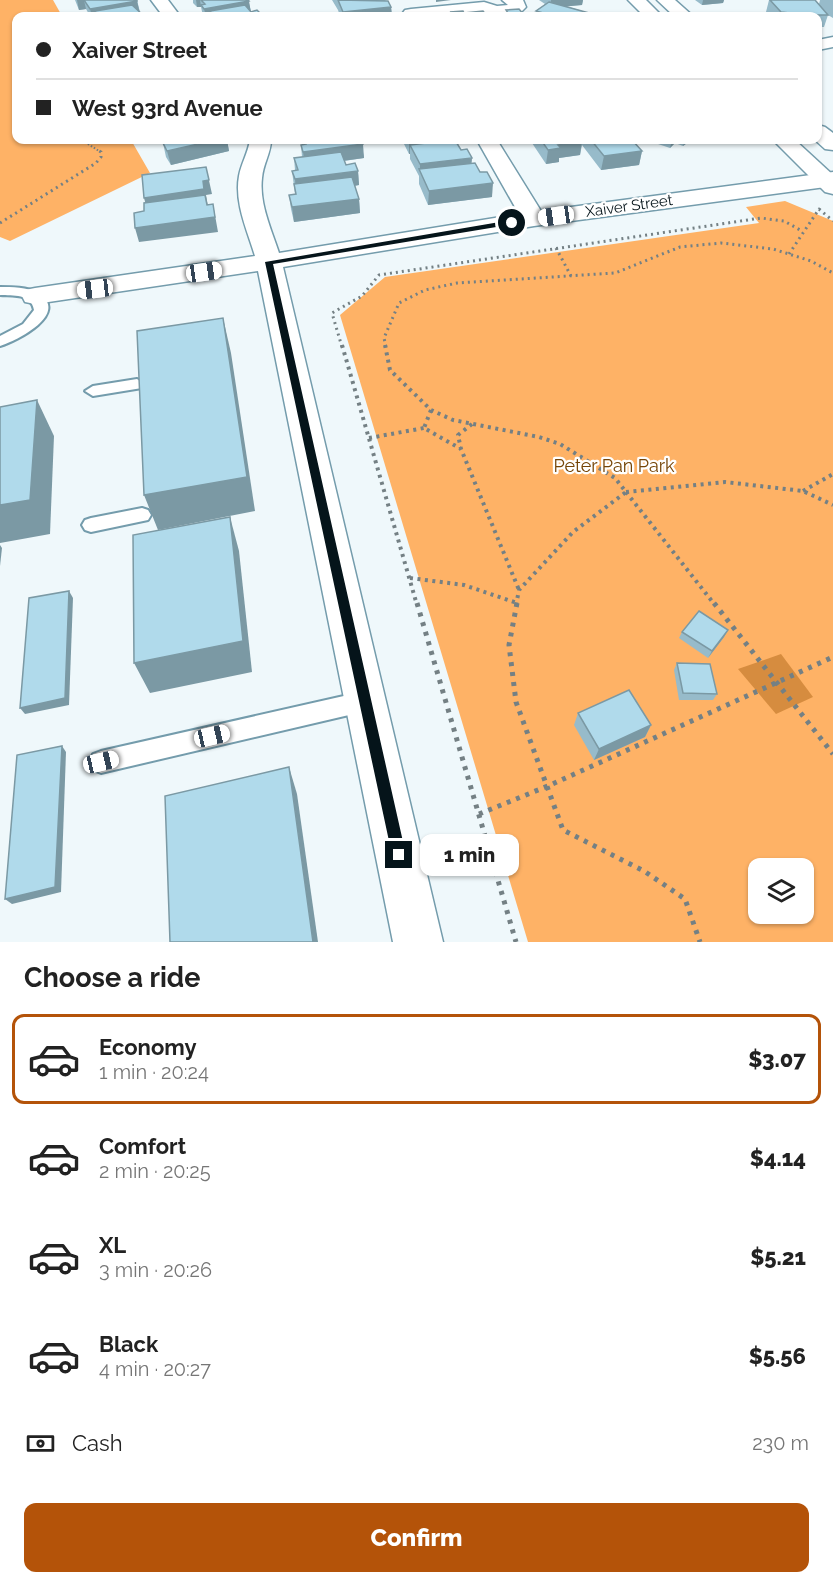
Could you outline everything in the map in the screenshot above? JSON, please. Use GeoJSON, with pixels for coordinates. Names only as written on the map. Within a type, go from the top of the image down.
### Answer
{"type":"FeatureCollection","features":[{"type":"Feature","properties":{"kind":"street"},"geometry":{"type":"LineString","coordinates":[[409,10],[487,3],[495,11],[511,11],[518,5],[510,0]]}},
{"type":"Feature","properties":{"kind":"street"},"geometry":{"type":"LineString","coordinates":[[636,0],[650,12]]}},
{"type":"Feature","properties":{"kind":"street"},"geometry":{"type":"LineString","coordinates":[[664,0],[679,12]]}},
{"type":"Feature","properties":{"kind":"street"},"geometry":{"type":"LineString","coordinates":[[261,144],[250,179],[253,204],[269,262],[418,942]]}},
{"type":"Feature","properties":{"kind":"street"},"geometry":{"type":"LineString","coordinates":[[489,144],[534,219]]}},
{"type":"Feature","properties":{"kind":"street"},"geometry":{"type":"LineString","coordinates":[[787,144],[830,182]]}},
{"type":"Feature","properties":{"kind":"street","name":"Xaiver Street"},"geometry":{"type":"LineString","coordinates":[[35,296],[269,262],[534,219],[830,182]]}},
{"type":"Feature","properties":{"kind":"lane"},"geometry":{"type":"LineString","coordinates":[[0,291],[18,290],[35,296],[40,303],[41,311],[37,321],[27,330],[0,341]]}},
{"type":"Feature","properties":{"kind":"lane"},"geometry":{"type":"LineString","coordinates":[[93,391],[137,384]]}},
{"type":"Feature","properties":{"kind":"lane"},"geometry":{"type":"LineString","coordinates":[[91,525],[142,515]]}},
{"type":"Feature","properties":{"kind":"lane"},"geometry":{"type":"LineString","coordinates":[[101,762],[366,701]]}},
{"type":"Feature","properties":{"kind":"path"},"geometry":{"type":"LineString","coordinates":[[0,223],[96,163],[101,157],[101,152],[89,144]]}},
{"type":"Feature","properties":{"kind":"path"},"geometry":{"type":"LineString","coordinates":[[789,254],[819,208],[833,221]]}},
{"type":"Feature","properties":{"kind":"path"},"geometry":{"type":"LineString","coordinates":[[516,942],[332,313],[362,296],[379,275],[761,218],[784,221],[802,231]]}},
{"type":"Feature","properties":{"kind":"path"},"geometry":{"type":"LineString","coordinates":[[833,273],[811,261],[773,249],[721,243],[680,247],[615,273],[457,283],[425,290],[399,303],[384,338],[390,370],[431,410],[453,420],[539,436],[560,444],[615,478],[833,754]]}},
{"type":"Feature","properties":{"kind":"path"},"geometry":{"type":"LineString","coordinates":[[556,248],[571,276]]}},
{"type":"Feature","properties":{"kind":"path"},"geometry":{"type":"LineString","coordinates":[[424,428],[431,410]]}},
{"type":"Feature","properties":{"kind":"path"},"geometry":{"type":"LineString","coordinates":[[472,424],[458,435],[461,449],[519,590],[509,645],[516,702],[563,830],[644,871],[685,899],[700,942]]}},
{"type":"Feature","properties":{"kind":"path"},"geometry":{"type":"LineString","coordinates":[[369,438],[424,428],[461,449]]}},
{"type":"Feature","properties":{"kind":"path"},"geometry":{"type":"LineString","coordinates":[[803,491],[833,474]]}},
{"type":"Feature","properties":{"kind":"path"},"geometry":{"type":"LineString","coordinates":[[519,590],[573,532],[626,492],[725,482],[803,491],[833,505]]}},
{"type":"Feature","properties":{"kind":"path"},"geometry":{"type":"LineString","coordinates":[[410,578],[464,585],[517,603]]}},
{"type":"Feature","properties":{"kind":"path"},"geometry":{"type":"LineString","coordinates":[[479,814],[548,786],[833,657]]}},
{"type":"Feature","properties":{"kind":"green space"},"geometry":{"type":"Polygon","coordinates":[[[0,0],[53,0],[60,12],[12,12],[12,144],[133,144],[150,173],[10,241],[0,237],[0,0]]]}},
{"type":"Feature","properties":{"kind":"green space","name":"Peter Pan Park"},"geometry":{"type":"Polygon","coordinates":[[[785,201],[833,221],[833,942],[528,942],[340,315],[385,277],[759,223],[746,207],[785,201]]]}},
{"type":"Feature","properties":{"kind":"shaded area"},"geometry":{"type":"Polygon","coordinates":[[[781,654],[813,697],[776,714],[738,669],[781,654]]]}},
{"type":"Feature","properties":{"kind":"building"},"geometry":{"type":"Polygon","coordinates":[[[84,0],[137,0],[137,1],[90,9],[84,0]]]}},
{"type":"Feature","properties":{"kind":"building"},"geometry":{"type":"Polygon","coordinates":[[[201,0],[249,1],[204,9],[201,5],[205,4],[201,0]]]}},
{"type":"Feature","properties":{"kind":"building"},"geometry":{"type":"Polygon","coordinates":[[[338,0],[388,1],[391,7],[343,12],[338,0]]]}},
{"type":"Feature","properties":{"kind":"building"},"geometry":{"type":"Polygon","coordinates":[[[770,0],[815,0],[828,15],[822,15],[822,12],[781,12],[770,0]]]}},
{"type":"Feature","properties":{"kind":"building"},"geometry":{"type":"Polygon","coordinates":[[[549,2],[585,12],[540,12],[536,11],[549,2]]]}},
{"type":"Feature","properties":{"kind":"building"},"geometry":{"type":"Polygon","coordinates":[[[132,5],[140,12],[96,12],[132,5]]]}},
{"type":"Feature","properties":{"kind":"building"},"geometry":{"type":"Polygon","coordinates":[[[245,5],[251,12],[211,12],[245,5]]]}},
{"type":"Feature","properties":{"kind":"building"},"geometry":{"type":"Polygon","coordinates":[[[519,9],[522,12],[507,12],[506,10],[519,9]]]}},
{"type":"Feature","properties":{"kind":"building"},"geometry":{"type":"Polygon","coordinates":[[[164,144],[198,144],[167,151],[164,144]]]}},
{"type":"Feature","properties":{"kind":"building"},"geometry":{"type":"Polygon","coordinates":[[[306,144],[363,144],[303,152],[301,145],[306,144]]]}},
{"type":"Feature","properties":{"kind":"building"},"geometry":{"type":"Polygon","coordinates":[[[457,144],[461,150],[467,149],[472,158],[420,164],[410,145],[457,144]]]}},
{"type":"Feature","properties":{"kind":"building"},"geometry":{"type":"Polygon","coordinates":[[[544,144],[564,144],[558,145],[561,148],[548,150],[544,144]]]}},
{"type":"Feature","properties":{"kind":"building"},"geometry":{"type":"Polygon","coordinates":[[[594,144],[636,144],[642,151],[604,156],[594,144]]]}},
{"type":"Feature","properties":{"kind":"building"},"geometry":{"type":"Polygon","coordinates":[[[341,152],[346,165],[355,163],[358,171],[295,179],[292,171],[298,170],[294,158],[341,152]]]}},
{"type":"Feature","properties":{"kind":"building"},"geometry":{"type":"Polygon","coordinates":[[[475,163],[480,172],[487,172],[493,183],[429,191],[419,169],[475,163]]]}},
{"type":"Feature","properties":{"kind":"building"},"geometry":{"type":"Polygon","coordinates":[[[206,167],[209,180],[203,181],[204,189],[144,198],[142,175],[206,167]]]}},
{"type":"Feature","properties":{"kind":"building"},"geometry":{"type":"Polygon","coordinates":[[[352,177],[359,199],[292,207],[289,195],[296,194],[294,184],[352,177]]]}},
{"type":"Feature","properties":{"kind":"building"},"geometry":{"type":"Polygon","coordinates":[[[205,195],[207,205],[213,204],[215,217],[135,228],[134,213],[144,211],[144,203],[205,195]]]}},
{"type":"Feature","properties":{"kind":"building"},"geometry":{"type":"Polygon","coordinates":[[[223,318],[247,477],[144,495],[137,331],[223,318]]]}},
{"type":"Feature","properties":{"kind":"building"},"geometry":{"type":"Polygon","coordinates":[[[37,400],[30,500],[0,505],[0,407],[37,400]]]}},
{"type":"Feature","properties":{"kind":"building"},"geometry":{"type":"Polygon","coordinates":[[[230,517],[243,641],[134,663],[133,535],[230,517]]]}},
{"type":"Feature","properties":{"kind":"building"},"geometry":{"type":"Polygon","coordinates":[[[69,591],[65,698],[20,708],[29,598],[69,591]]]}},
{"type":"Feature","properties":{"kind":"building"},"geometry":{"type":"Polygon","coordinates":[[[699,611],[728,630],[712,651],[682,632],[699,611]]]}},
{"type":"Feature","properties":{"kind":"building"},"geometry":{"type":"Polygon","coordinates":[[[677,663],[710,664],[717,694],[683,693],[677,663]]]}},
{"type":"Feature","properties":{"kind":"building"},"geometry":{"type":"Polygon","coordinates":[[[629,690],[651,725],[599,749],[578,713],[629,690]]]}},
{"type":"Feature","properties":{"kind":"building"},"geometry":{"type":"Polygon","coordinates":[[[62,746],[55,887],[5,899],[17,755],[62,746]]]}},
{"type":"Feature","properties":{"kind":"building"},"geometry":{"type":"Polygon","coordinates":[[[289,767],[313,942],[170,942],[165,796],[289,767]]]}},
{"type":"Feature","properties":{"kind":"route"},"geometry":{"type":"LineString","coordinates":[[399,855],[269,262],[512,223]]}}]}
